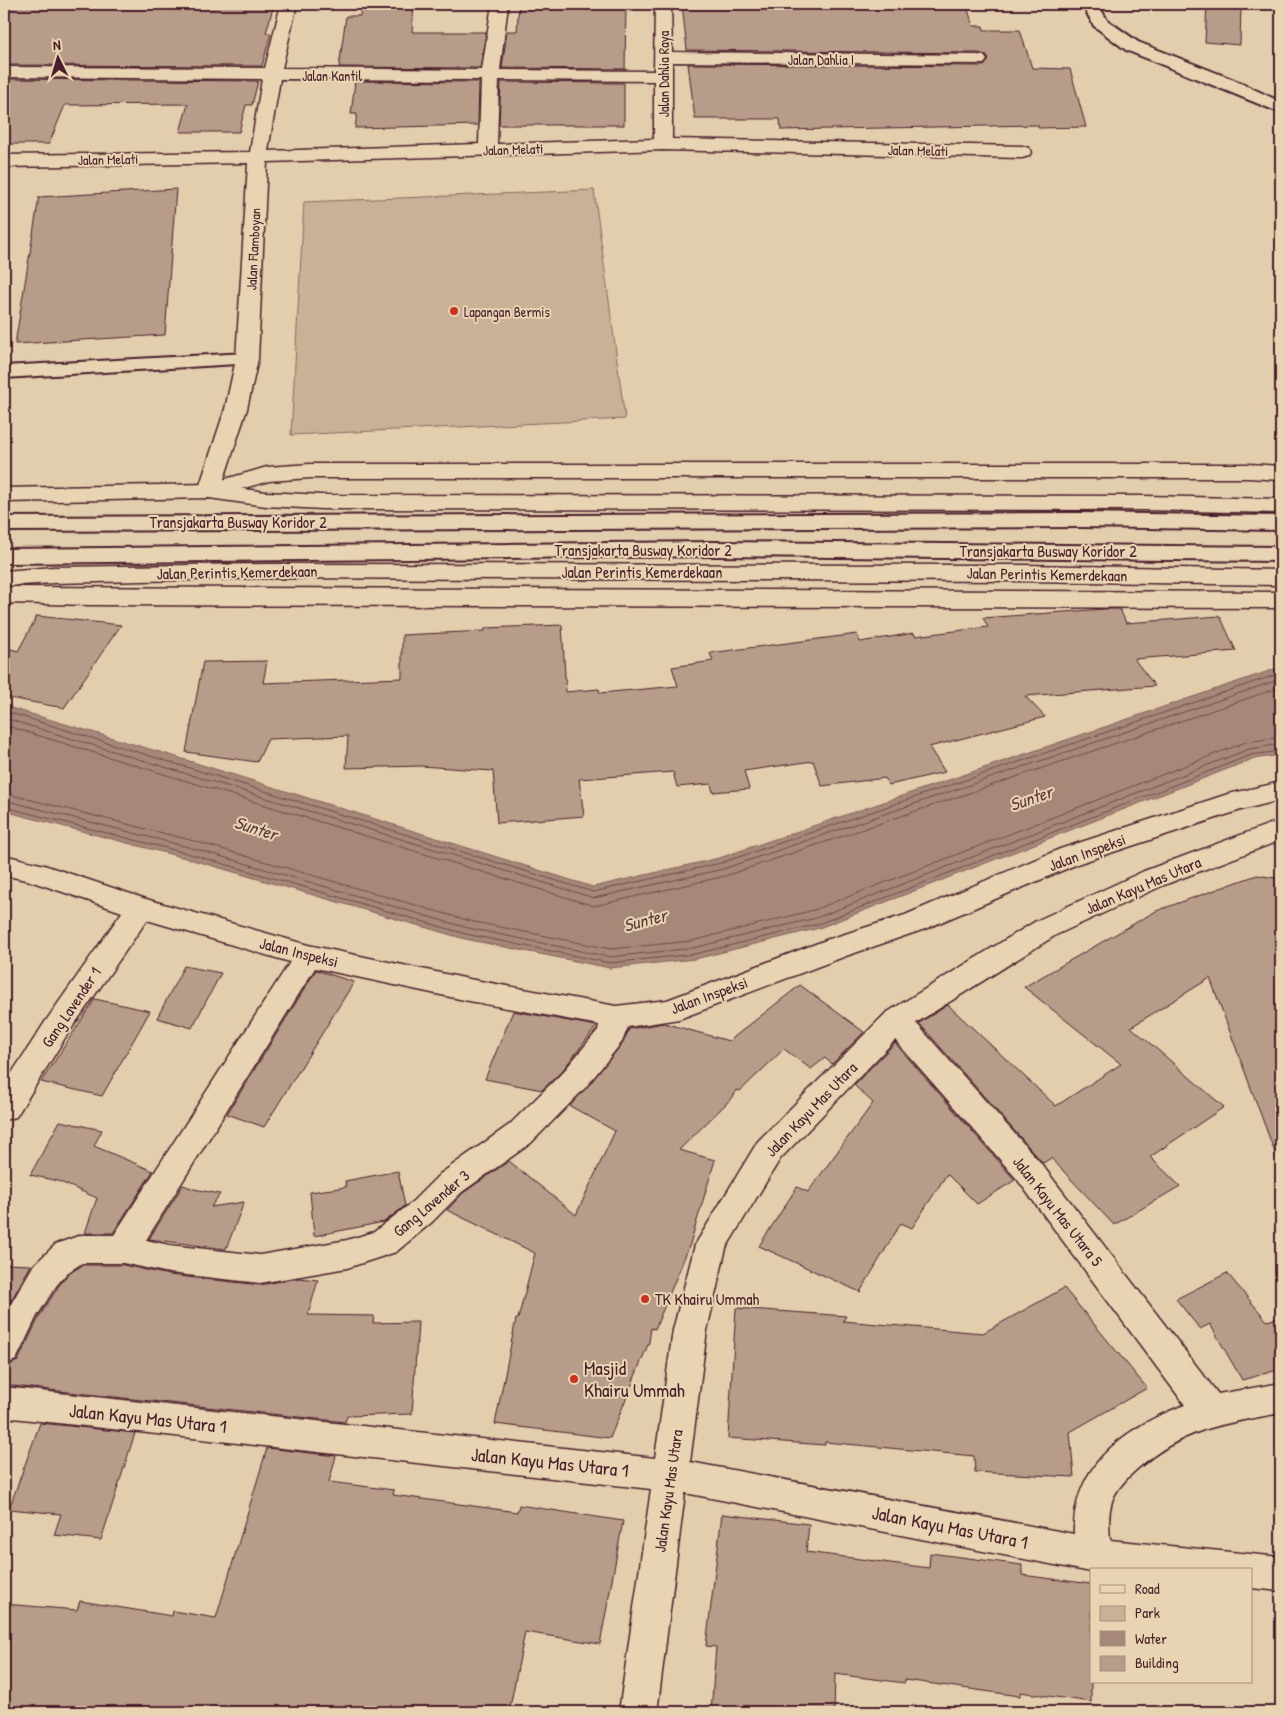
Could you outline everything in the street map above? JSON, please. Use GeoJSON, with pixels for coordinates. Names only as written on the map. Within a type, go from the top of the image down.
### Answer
{"type":"FeatureCollection","features":[{"type":"Feature","properties":{"kind":"main road","name":"Jalan Flamboyan"},"geometry":{"type":"LineString","coordinates":[[209,491],[236,409],[247,359],[258,157],[272,74],[289,4]]}},
{"type":"Feature","properties":{"kind":"main road"},"geometry":{"type":"LineString","coordinates":[[488,150],[490,76],[500,4]]}},
{"type":"Feature","properties":{"kind":"main road","name":"Jalan Dahlia Raya"},"geometry":{"type":"LineString","coordinates":[[663,4],[664,57],[661,76],[663,144]]}},
{"type":"Feature","properties":{"kind":"main road","name":"Jalan Dahlia I"},"geometry":{"type":"LineString","coordinates":[[664,57],[978,60]]}},
{"type":"Feature","properties":{"kind":"main road","name":"Jalan Kantil"},"geometry":{"type":"LineString","coordinates":[[4,72],[661,76]]}},
{"type":"Feature","properties":{"kind":"main road","name":"Jalan Melati"},"geometry":{"type":"LineString","coordinates":[[4,161],[258,157],[663,144],[1022,152]]}},
{"type":"Feature","properties":{"kind":"main road"},"geometry":{"type":"LineString","coordinates":[[209,491],[267,474],[310,471],[1249,471],[1281,473]]}},
{"type":"Feature","properties":{"kind":"main road"},"geometry":{"type":"LineString","coordinates":[[4,495],[209,491],[266,499],[322,502],[1145,503],[1281,506]]}},
{"type":"Feature","properties":{"kind":"main road","name":"Jalan Perintis Kemerdekaan"},"geometry":{"type":"LineString","coordinates":[[4,579],[54,575],[269,571],[1025,573],[1281,578]]}},
{"type":"Feature","properties":{"kind":"main road","name":"Jalan Perintis Kemerdekaan"},"geometry":{"type":"LineString","coordinates":[[4,595],[90,598],[1281,600]]}},
{"type":"Feature","properties":{"kind":"main road","name":"Jalan Inspeksi"},"geometry":{"type":"LineString","coordinates":[[4,864],[34,872],[140,908],[308,956],[469,990],[616,1018],[669,1011],[836,948],[915,922],[1070,856],[1237,801],[1281,791]]}},
{"type":"Feature","properties":{"kind":"main road","name":"Jalan Kayu Mas Utara"},"geometry":{"type":"LineString","coordinates":[[638,1712],[690,1330],[711,1245],[769,1150],[896,1021],[1046,928],[1154,878],[1281,830]]}},
{"type":"Feature","properties":{"kind":"main road","name":"Gang Lavender 1"},"geometry":{"type":"LineString","coordinates":[[5,1108],[140,908]]}},
{"type":"Feature","properties":{"kind":"main road"},"geometry":{"type":"LineString","coordinates":[[123,1249],[278,1007],[308,956]]}},
{"type":"Feature","properties":{"kind":"main road","name":"Gang Lavender 3"},"geometry":{"type":"LineString","coordinates":[[4,1350],[47,1270],[71,1252],[77,1250],[123,1249],[169,1259],[260,1269],[347,1254],[385,1242],[422,1213],[451,1183],[520,1134],[574,1080],[612,1034],[616,1018]]}},
{"type":"Feature","properties":{"kind":"main road","name":"Jalan Kayu Mas Utara 5"},"geometry":{"type":"LineString","coordinates":[[896,1021],[1028,1170],[1210,1411]]}},
{"type":"Feature","properties":{"kind":"main road"},"geometry":{"type":"LineString","coordinates":[[1092,1555],[1093,1504],[1110,1472],[1136,1447],[1166,1427],[1210,1411],[1281,1398]]}},
{"type":"Feature","properties":{"kind":"main road","name":"Jalan Kayu Mas Utara 1"},"geometry":{"type":"LineString","coordinates":[[4,1402],[669,1476],[1092,1555],[1223,1568]]}},
{"type":"Feature","properties":{"kind":"main road"},"geometry":{"type":"LineString","coordinates":[[1252,1570],[1281,1574]]}},
{"type":"Feature","properties":{"kind":"lane"},"geometry":{"type":"LineString","coordinates":[[1090,4],[1100,23],[1132,46],[1226,83],[1281,108]]}},
{"type":"Feature","properties":{"kind":"lane"},"geometry":{"type":"LineString","coordinates":[[4,372],[247,359]]}},
{"type":"Feature","properties":{"kind":"lane","name":"Transjakarta Busway Koridor 2"},"geometry":{"type":"LineString","coordinates":[[4,524],[952,520],[1281,523]]}},
{"type":"Feature","properties":{"kind":"lane","name":"Transjakarta Busway Koridor 2"},"geometry":{"type":"LineString","coordinates":[[4,556],[706,549],[1281,554]]}},
{"type":"Feature","properties":{"kind":"green space","name":"Lapangan Bermis"},"geometry":{"type":"Polygon","coordinates":[[[594,190],[625,419],[291,435],[304,202],[594,190]]]}},
{"type":"Feature","properties":{"kind":"water","name":"Sunter"},"geometry":{"type":"Polygon","coordinates":[[[1281,667],[1281,755],[1253,759],[819,928],[695,959],[610,968],[465,939],[189,859],[4,811],[4,706],[170,755],[593,887],[719,858],[1281,667]]]}},
{"type":"Feature","properties":{"kind":"building"},"geometry":{"type":"Polygon","coordinates":[[[4,4],[274,4],[266,33],[271,33],[262,66],[4,65],[4,4]]]}},
{"type":"Feature","properties":{"kind":"building"},"geometry":{"type":"Polygon","coordinates":[[[361,4],[414,4],[412,32],[486,32],[480,68],[339,67],[346,16],[360,16],[361,4]]]}},
{"type":"Feature","properties":{"kind":"building"},"geometry":{"type":"Polygon","coordinates":[[[519,4],[626,4],[625,69],[502,68],[507,31],[517,31],[519,4]]]}},
{"type":"Feature","properties":{"kind":"building"},"geometry":{"type":"Polygon","coordinates":[[[682,4],[961,4],[962,6],[967,6],[973,26],[983,26],[984,30],[1020,30],[1032,68],[1070,69],[1086,127],[1038,128],[1038,125],[781,130],[780,119],[695,119],[688,64],[984,66],[989,60],[986,55],[978,53],[687,50],[682,4]]]}},
{"type":"Feature","properties":{"kind":"building"},"geometry":{"type":"Polygon","coordinates":[[[1207,4],[1241,4],[1240,45],[1205,42],[1207,4]]]}},
{"type":"Feature","properties":{"kind":"building"},"geometry":{"type":"Polygon","coordinates":[[[4,79],[258,81],[252,105],[246,105],[239,132],[180,132],[188,104],[65,105],[49,144],[4,144],[4,79]]]}},
{"type":"Feature","properties":{"kind":"building"},"geometry":{"type":"Polygon","coordinates":[[[355,81],[479,82],[478,125],[355,128],[357,114],[351,114],[355,81]]]}},
{"type":"Feature","properties":{"kind":"building"},"geometry":{"type":"Polygon","coordinates":[[[501,82],[624,83],[624,125],[499,125],[501,82]]]}},
{"type":"Feature","properties":{"kind":"building"},"geometry":{"type":"Polygon","coordinates":[[[176,189],[165,335],[15,344],[39,197],[176,189]]]}},
{"type":"Feature","properties":{"kind":"building"},"geometry":{"type":"Polygon","coordinates":[[[1120,609],[1126,623],[1220,616],[1236,651],[1134,659],[1155,686],[1025,696],[1045,717],[929,747],[945,772],[889,785],[885,778],[822,786],[813,761],[744,771],[749,789],[713,792],[711,784],[677,787],[673,772],[579,779],[584,816],[497,823],[493,771],[421,766],[346,768],[348,736],[268,739],[257,762],[186,752],[203,662],[267,661],[263,683],[402,678],[402,635],[485,631],[485,628],[562,625],[566,692],[599,689],[600,693],[678,686],[672,667],[713,661],[710,653],[857,634],[860,642],[914,633],[915,636],[988,627],[983,618],[1120,609]]]}},
{"type":"Feature","properties":{"kind":"building"},"geometry":{"type":"Polygon","coordinates":[[[37,616],[121,625],[64,708],[4,697],[4,647],[18,651],[37,616]]]}},
{"type":"Feature","properties":{"kind":"building"},"geometry":{"type":"Polygon","coordinates":[[[1257,875],[1281,879],[1281,1157],[1277,1158],[1210,978],[1131,1027],[1224,1107],[1150,1157],[1180,1186],[1114,1225],[1051,1158],[1043,1163],[919,1023],[948,1005],[1056,1106],[1121,1064],[1024,987],[1156,911],[1257,875]]]}},
{"type":"Feature","properties":{"kind":"building"},"geometry":{"type":"Polygon","coordinates":[[[184,966],[221,973],[192,1028],[157,1018],[184,966]]]}},
{"type":"Feature","properties":{"kind":"building"},"geometry":{"type":"Polygon","coordinates":[[[316,970],[354,982],[264,1127],[227,1114],[316,970]]]}},
{"type":"Feature","properties":{"kind":"building"},"geometry":{"type":"Polygon","coordinates":[[[800,985],[864,1032],[832,1064],[825,1058],[811,1069],[784,1049],[740,1091],[736,1090],[734,1096],[679,1150],[715,1160],[690,1244],[655,1329],[651,1328],[649,1342],[610,1438],[495,1424],[516,1319],[518,1319],[535,1253],[447,1210],[463,1193],[509,1161],[576,1215],[615,1131],[570,1106],[623,1043],[629,1029],[664,1023],[729,1041],[800,985]]]}},
{"type":"Feature","properties":{"kind":"building"},"geometry":{"type":"Polygon","coordinates":[[[95,999],[150,1011],[102,1096],[41,1082],[95,999]]]}},
{"type":"Feature","properties":{"kind":"building"},"geometry":{"type":"Polygon","coordinates":[[[513,1011],[597,1026],[562,1071],[542,1090],[485,1079],[513,1011]]]}},
{"type":"Feature","properties":{"kind":"building"},"geometry":{"type":"Polygon","coordinates":[[[895,1043],[1015,1180],[977,1204],[947,1174],[912,1228],[901,1223],[860,1292],[759,1246],[797,1187],[808,1192],[873,1103],[854,1085],[895,1043]]]}},
{"type":"Feature","properties":{"kind":"building"},"geometry":{"type":"Polygon","coordinates":[[[60,1121],[102,1130],[94,1146],[153,1171],[113,1233],[85,1233],[97,1198],[58,1181],[30,1175],[60,1121]]]}},
{"type":"Feature","properties":{"kind":"building"},"geometry":{"type":"Polygon","coordinates":[[[398,1171],[405,1206],[384,1222],[314,1236],[310,1192],[346,1187],[345,1181],[398,1171]]]}},
{"type":"Feature","properties":{"kind":"building"},"geometry":{"type":"Polygon","coordinates":[[[183,1185],[220,1194],[211,1207],[244,1202],[226,1249],[149,1239],[183,1185]]]}},
{"type":"Feature","properties":{"kind":"building"},"geometry":{"type":"Polygon","coordinates":[[[4,1264],[31,1265],[4,1313],[4,1264]]]}},
{"type":"Feature","properties":{"kind":"building"},"geometry":{"type":"Polygon","coordinates":[[[83,1265],[123,1265],[169,1275],[260,1285],[298,1278],[318,1280],[308,1315],[374,1316],[373,1323],[418,1322],[412,1414],[347,1416],[345,1422],[4,1385],[4,1367],[18,1361],[39,1317],[58,1287],[68,1274],[83,1265]]]}},
{"type":"Feature","properties":{"kind":"building"},"geometry":{"type":"Polygon","coordinates":[[[1227,1273],[1267,1321],[1281,1317],[1281,1369],[1242,1380],[1210,1324],[1200,1329],[1176,1299],[1227,1273]]]}},
{"type":"Feature","properties":{"kind":"building"},"geometry":{"type":"Polygon","coordinates":[[[1064,1288],[1147,1388],[1070,1432],[1074,1477],[975,1472],[974,1456],[825,1442],[825,1445],[728,1438],[736,1308],[846,1316],[843,1321],[983,1333],[1064,1288]]]}},
{"type":"Feature","properties":{"kind":"building"},"geometry":{"type":"Polygon","coordinates":[[[40,1423],[135,1433],[101,1540],[54,1535],[61,1514],[9,1509],[40,1423]]]}},
{"type":"Feature","properties":{"kind":"building"},"geometry":{"type":"Polygon","coordinates":[[[267,1448],[336,1456],[329,1482],[394,1490],[393,1495],[517,1512],[519,1505],[623,1521],[600,1644],[525,1632],[509,1712],[4,1712],[4,1604],[77,1610],[80,1601],[172,1616],[173,1611],[216,1618],[267,1448]]]}},
{"type":"Feature","properties":{"kind":"building"},"geometry":{"type":"Polygon","coordinates":[[[722,1514],[809,1524],[806,1552],[929,1568],[930,1553],[1022,1565],[1022,1575],[1090,1584],[1091,1702],[1020,1692],[1020,1696],[905,1680],[905,1683],[835,1674],[834,1712],[711,1712],[716,1647],[706,1646],[722,1514]]]}},
{"type":"Feature","properties":{"kind":"place","name":"Lapangan Bermis"},"geometry":{"type":"Point","coordinates":[454,311]}},
{"type":"Feature","properties":{"kind":"place","name":"TK Khairu Ummah"},"geometry":{"type":"Point","coordinates":[645,1299]}},
{"type":"Feature","properties":{"kind":"place","name":"Masjid Khairu Ummah"},"geometry":{"type":"Point","coordinates":[574,1379]}}]}
